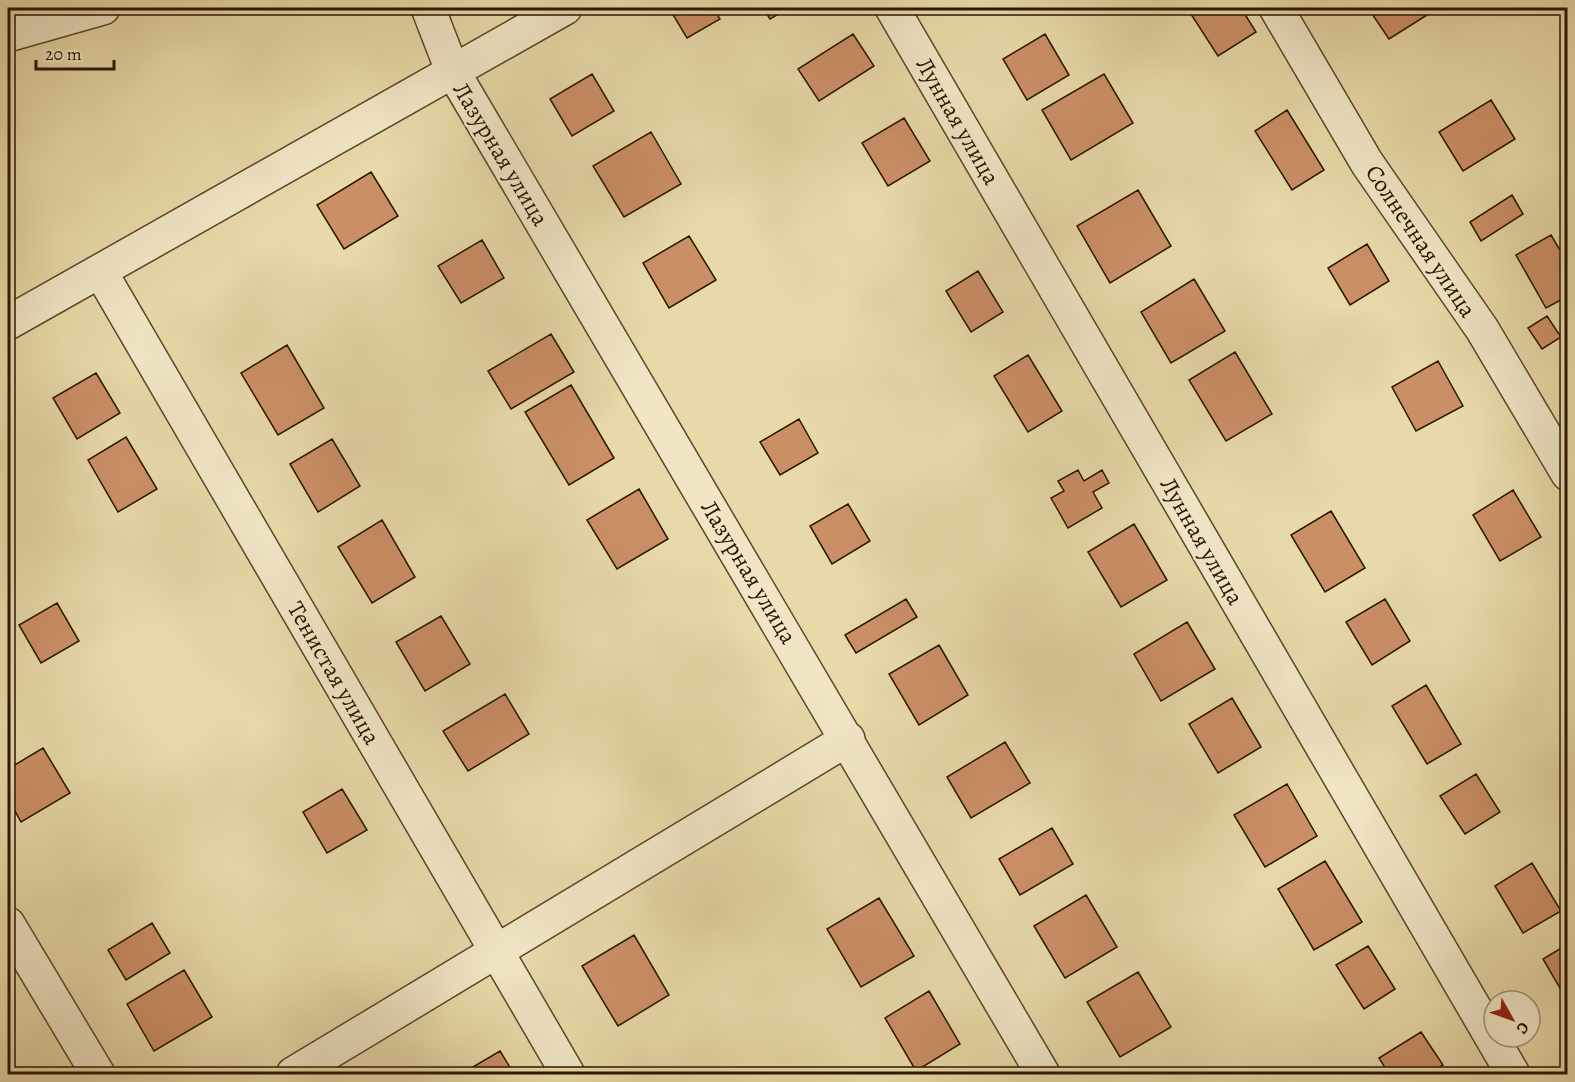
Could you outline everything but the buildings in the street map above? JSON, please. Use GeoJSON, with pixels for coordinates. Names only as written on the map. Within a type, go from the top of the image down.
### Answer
{"type":"FeatureCollection","features":[{"type":"Feature","properties":{"kind":"street"},"geometry":{"type":"LineString","coordinates":[[8,35],[103,8]]}},
{"type":"Feature","properties":{"kind":"street","name":"Лазурная улица"},"geometry":{"type":"LineString","coordinates":[[428,8],[452,70],[1043,1074]]}},
{"type":"Feature","properties":{"kind":"street"},"geometry":{"type":"LineString","coordinates":[[8,322],[565,8]]}},
{"type":"Feature","properties":{"kind":"street","name":"Лунная улица"},"geometry":{"type":"LineString","coordinates":[[892,8],[1513,1074]]}},
{"type":"Feature","properties":{"kind":"street","name":"Солнечная улица"},"geometry":{"type":"LineString","coordinates":[[1276,8],[1367,163],[1482,329],[1568,474]]}},
{"type":"Feature","properties":{"kind":"street","name":"Тенистая улица"},"geometry":{"type":"LineString","coordinates":[[100,272],[568,1074]]}},
{"type":"Feature","properties":{"kind":"street"},"geometry":{"type":"LineString","coordinates":[[293,1074],[848,740]]}},
{"type":"Feature","properties":{"kind":"street"},"geometry":{"type":"LineString","coordinates":[[8,924],[98,1074]]}}]}
